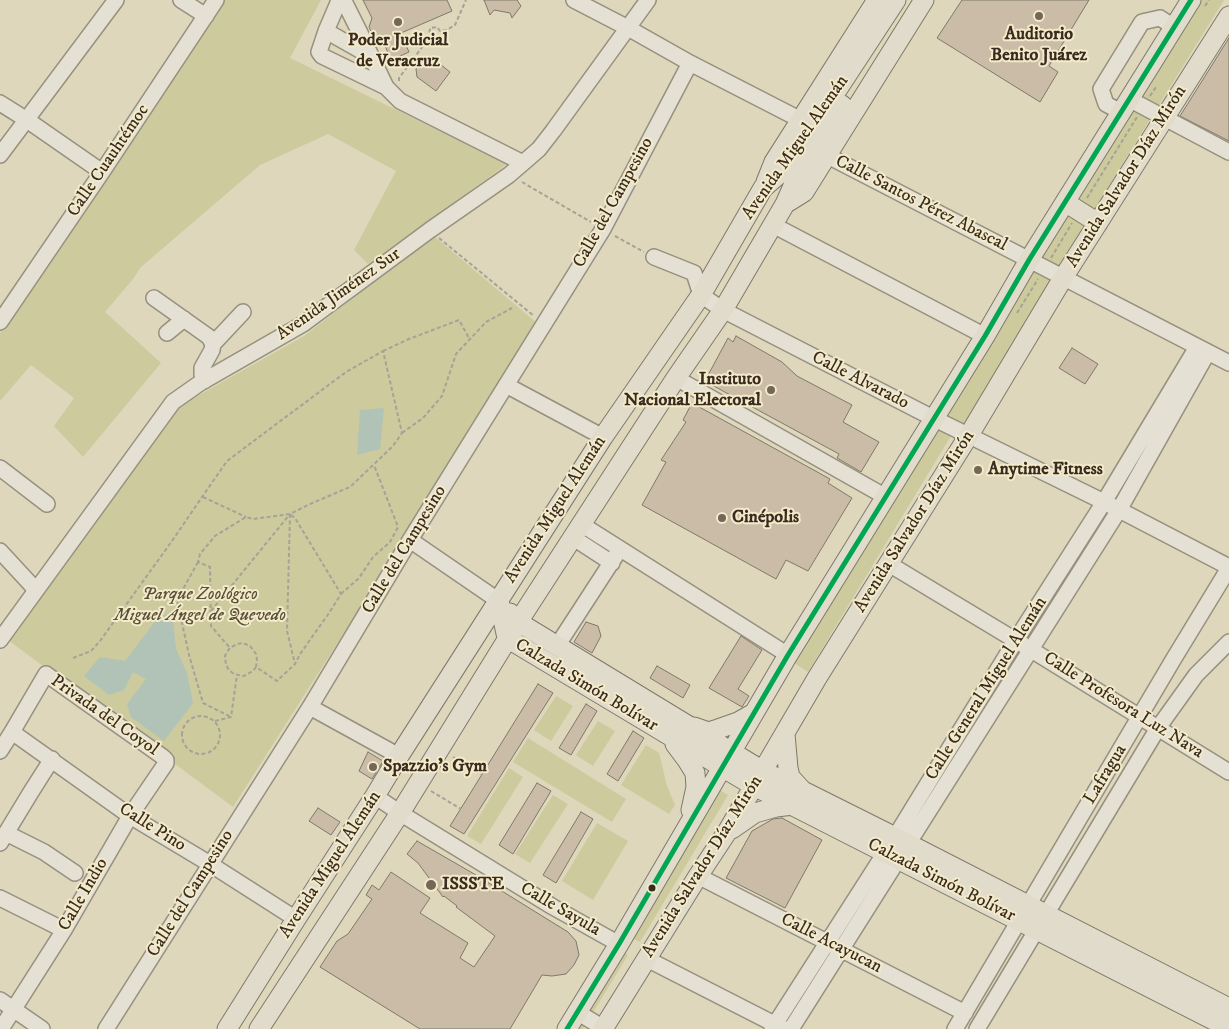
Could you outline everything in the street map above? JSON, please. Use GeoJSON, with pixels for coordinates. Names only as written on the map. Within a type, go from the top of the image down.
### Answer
{"type":"FeatureCollection","features":[{"type":"Feature","properties":{"kind":"main road"},"geometry":{"type":"LineString","coordinates":[[763,188],[774,162],[877,0]]}},
{"type":"Feature","properties":{"kind":"main road","name":"Avenida Miguel Alemán"},"geometry":{"type":"LineString","coordinates":[[227,1029],[603,437],[702,295],[763,188],[786,168],[896,0]]}},
{"type":"Feature","properties":{"kind":"main road","name":"Avenida Miguel Alemán"},"geometry":{"type":"LineString","coordinates":[[265,1027],[400,813],[507,638],[676,378],[723,310],[785,204],[797,177],[908,0]]}},
{"type":"Feature","properties":{"kind":"main road"},"geometry":{"type":"LineString","coordinates":[[785,204],[804,192],[924,0]]}},
{"type":"Feature","properties":{"kind":"main road","name":"Avenida Salvador Díaz Mirón"},"geometry":{"type":"LineString","coordinates":[[567,1029],[788,655],[985,336],[1029,260],[1191,0]]}},
{"type":"Feature","properties":{"kind":"main road","name":"Avenida Salvador Díaz Mirón"},"geometry":{"type":"LineString","coordinates":[[604,1029],[727,832],[818,678],[969,435],[1098,222],[1229,17]]}},
{"type":"Feature","properties":{"kind":"main road"},"geometry":{"type":"LineString","coordinates":[[1065,202],[1098,222]]}},
{"type":"Feature","properties":{"kind":"main road","name":"Calzada Simón Bolívar"},"geometry":{"type":"LineString","coordinates":[[499,601],[518,622],[688,726],[726,760]]}},
{"type":"Feature","properties":{"kind":"main road","name":"Calzada Simón Bolívar"},"geometry":{"type":"LineString","coordinates":[[499,601],[507,638],[664,732],[726,760],[1024,913],[1229,1028]]}},
{"type":"Feature","properties":{"kind":"main road"},"geometry":{"type":"LineString","coordinates":[[688,726],[708,732],[738,722],[754,713]]}},
{"type":"Feature","properties":{"kind":"main road"},"geometry":{"type":"LineString","coordinates":[[664,732],[679,747],[695,773],[696,787],[687,826]]}},
{"type":"Feature","properties":{"kind":"main road"},"geometry":{"type":"LineString","coordinates":[[727,832],[756,813],[797,798],[788,768],[785,734]]}},
{"type":"Feature","properties":{"kind":"main road"},"geometry":{"type":"LineString","coordinates":[[350,834],[375,852]]}},
{"type":"Feature","properties":{"kind":"main road","name":"Calzada Simón Bolívar"},"geometry":{"type":"LineString","coordinates":[[1041,922],[1229,1008]]}},
{"type":"Feature","properties":{"kind":"street"},"geometry":{"type":"LineString","coordinates":[[0,155],[116,0]]}},
{"type":"Feature","properties":{"kind":"street"},"geometry":{"type":"LineString","coordinates":[[181,0],[206,16]]}},
{"type":"Feature","properties":{"kind":"street","name":"Calle Cuauhtémoc"},"geometry":{"type":"LineString","coordinates":[[0,322],[216,0]]}},
{"type":"Feature","properties":{"kind":"street"},"geometry":{"type":"LineString","coordinates":[[574,0],[801,120]]}},
{"type":"Feature","properties":{"kind":"street","name":"Avenida Jiménez Sur"},"geometry":{"type":"LineString","coordinates":[[0,640],[173,402],[204,381],[303,324],[523,164],[539,149],[648,0]]}},
{"type":"Feature","properties":{"kind":"street"},"geometry":{"type":"LineString","coordinates":[[386,88],[345,4],[341,2],[338,4],[326,31],[319,52],[322,56],[386,88],[400,101],[523,164]]}},
{"type":"Feature","properties":{"kind":"street"},"geometry":{"type":"LineString","coordinates":[[1174,27],[1160,18],[1142,22],[1101,89],[1106,104],[1125,106],[1165,118],[1229,152]]}},
{"type":"Feature","properties":{"kind":"street"},"geometry":{"type":"LineString","coordinates":[[326,31],[372,57]]}},
{"type":"Feature","properties":{"kind":"street","name":"Calle del Campesino"},"geometry":{"type":"LineString","coordinates":[[106,1029],[310,707],[410,540],[603,229],[690,62]]}},
{"type":"Feature","properties":{"kind":"street"},"geometry":{"type":"LineString","coordinates":[[0,103],[102,172]]}},
{"type":"Feature","properties":{"kind":"street","name":"Calle Santos Pérez Abascal"},"geometry":{"type":"LineString","coordinates":[[826,155],[1229,363]]}},
{"type":"Feature","properties":{"kind":"street"},"geometry":{"type":"LineString","coordinates":[[773,225],[985,336]]}},
{"type":"Feature","properties":{"kind":"street"},"geometry":{"type":"LineString","coordinates":[[654,257],[694,273],[702,295]]}},
{"type":"Feature","properties":{"kind":"street","name":"Calle Alvarado"},"geometry":{"type":"LineString","coordinates":[[702,295],[723,310],[1229,567]]}},
{"type":"Feature","properties":{"kind":"street"},"geometry":{"type":"LineString","coordinates":[[154,298],[209,338],[212,350],[202,368],[204,381]]}},
{"type":"Feature","properties":{"kind":"street"},"geometry":{"type":"LineString","coordinates":[[212,344],[243,312]]}},
{"type":"Feature","properties":{"kind":"street"},"geometry":{"type":"LineString","coordinates":[[167,333],[184,320]]}},
{"type":"Feature","properties":{"kind":"street","name":"Calle General Miguel Alemán"},"geometry":{"type":"LineString","coordinates":[[791,1029],[842,949],[897,848],[1016,640],[1202,349]]}},
{"type":"Feature","properties":{"kind":"street","name":"Calle General Miguel Alemán"},"geometry":{"type":"LineString","coordinates":[[778,1027],[827,942],[897,848],[1030,649],[1119,510],[1202,349]]}},
{"type":"Feature","properties":{"kind":"street"},"geometry":{"type":"LineString","coordinates":[[676,378],[886,497]]}},
{"type":"Feature","properties":{"kind":"street"},"geometry":{"type":"LineString","coordinates":[[506,385],[603,437]]}},
{"type":"Feature","properties":{"kind":"street"},"geometry":{"type":"LineString","coordinates":[[0,468],[47,504]]}},
{"type":"Feature","properties":{"kind":"street"},"geometry":{"type":"LineString","coordinates":[[576,531],[620,549],[788,655]]}},
{"type":"Feature","properties":{"kind":"street"},"geometry":{"type":"LineString","coordinates":[[576,531],[612,563]]}},
{"type":"Feature","properties":{"kind":"street"},"geometry":{"type":"LineString","coordinates":[[410,540],[499,601]]}},
{"type":"Feature","properties":{"kind":"street"},"geometry":{"type":"LineString","coordinates":[[558,646],[620,549]]}},
{"type":"Feature","properties":{"kind":"street"},"geometry":{"type":"LineString","coordinates":[[0,552],[36,590]]}},
{"type":"Feature","properties":{"kind":"street","name":"Calle Profesora Luz Nava"},"geometry":{"type":"LineString","coordinates":[[889,564],[1229,772]]}},
{"type":"Feature","properties":{"kind":"street","name":"Lafragua"},"geometry":{"type":"LineString","coordinates":[[955,1029],[1229,567]]}},
{"type":"Feature","properties":{"kind":"street","name":"Lafragua"},"geometry":{"type":"LineString","coordinates":[[977,1029],[1158,728],[1196,674],[1229,642]]}},
{"type":"Feature","properties":{"kind":"street"},"geometry":{"type":"LineString","coordinates":[[1173,660],[1196,674]]}},
{"type":"Feature","properties":{"kind":"street","name":"Privada del Coyol"},"geometry":{"type":"LineString","coordinates":[[12,732],[46,674],[166,760]]}},
{"type":"Feature","properties":{"kind":"street"},"geometry":{"type":"LineString","coordinates":[[310,707],[399,756]]}},
{"type":"Feature","properties":{"kind":"street"},"geometry":{"type":"LineString","coordinates":[[0,750],[12,732]]}},
{"type":"Feature","properties":{"kind":"street","name":"Calle Pino"},"geometry":{"type":"LineString","coordinates":[[12,732],[130,816],[296,919]]}},
{"type":"Feature","properties":{"kind":"street"},"geometry":{"type":"LineString","coordinates":[[52,759],[3,838],[44,852],[75,873]]}},
{"type":"Feature","properties":{"kind":"street","name":"Calle Indio"},"geometry":{"type":"LineString","coordinates":[[1,1029],[64,930],[130,816],[166,764],[166,760]]}},
{"type":"Feature","properties":{"kind":"street","name":"Calle Sayula"},"geometry":{"type":"LineString","coordinates":[[375,796],[553,907],[618,944]]}},
{"type":"Feature","properties":{"kind":"street","name":"Calle Acayucan"},"geometry":{"type":"LineString","coordinates":[[698,876],[965,1013]]}},
{"type":"Feature","properties":{"kind":"street"},"geometry":{"type":"LineString","coordinates":[[0,898],[64,930]]}},
{"type":"Feature","properties":{"kind":"street"},"geometry":{"type":"LineString","coordinates":[[647,959],[778,1027]]}},
{"type":"Feature","properties":{"kind":"street"},"geometry":{"type":"LineString","coordinates":[[0,1000],[42,1029]]}},
{"type":"Feature","properties":{"kind":"street"},"geometry":{"type":"LineString","coordinates":[[577,1012],[604,1029]]}},
{"type":"Feature","properties":{"kind":"path"},"geometry":{"type":"LineString","coordinates":[[400,101],[399,78],[429,38],[430,28],[438,27],[440,30],[446,30],[455,25],[466,0]]}},
{"type":"Feature","properties":{"kind":"path"},"geometry":{"type":"LineString","coordinates":[[509,175],[654,257]]}},
{"type":"Feature","properties":{"kind":"path"},"geometry":{"type":"LineString","coordinates":[[430,230],[543,324]]}},
{"type":"Feature","properties":{"kind":"path"},"geometry":{"type":"LineString","coordinates":[[202,497],[252,518],[290,514],[350,487],[393,446],[402,433],[423,418],[442,396],[456,354],[486,322],[512,308]]}},
{"type":"Feature","properties":{"kind":"path"},"geometry":{"type":"LineString","coordinates":[[73,658],[92,651],[100,641],[227,461],[346,372],[383,351],[409,338],[459,320],[470,339]]}},
{"type":"Feature","properties":{"kind":"path"},"geometry":{"type":"LineString","coordinates":[[383,351],[402,433]]}},
{"type":"Feature","properties":{"kind":"path"},"geometry":{"type":"LineString","coordinates":[[256,667],[278,681],[295,664],[341,594],[360,578],[373,557],[390,542],[398,527],[373,464]]}},
{"type":"Feature","properties":{"kind":"path"},"geometry":{"type":"LineString","coordinates":[[290,514],[296,518],[341,594]]}},
{"type":"Feature","properties":{"kind":"path"},"geometry":{"type":"LineString","coordinates":[[211,611],[290,514]]}},
{"type":"Feature","properties":{"kind":"path"},"geometry":{"type":"LineString","coordinates":[[290,514],[287,631],[295,664]]}},
{"type":"Feature","properties":{"kind":"path"},"geometry":{"type":"LineString","coordinates":[[231,717],[203,703],[189,655],[177,600],[198,562],[200,554],[215,536],[246,517]]}},
{"type":"Feature","properties":{"kind":"path"},"geometry":{"type":"LineString","coordinates":[[198,562],[210,566],[211,626],[230,648]]}},
{"type":"Feature","properties":{"kind":"path"},"geometry":{"type":"LineString","coordinates":[[238,643],[243,643],[250,646],[256,654],[258,660],[256,667],[249,674],[244,676],[237,675],[231,672],[226,665],[225,656],[230,648],[238,643]]}},
{"type":"Feature","properties":{"kind":"path"},"geometry":{"type":"LineString","coordinates":[[231,717],[237,675]]}},
{"type":"Feature","properties":{"kind":"path"},"geometry":{"type":"LineString","coordinates":[[196,716],[209,717],[214,721],[218,725],[221,737],[216,748],[211,752],[199,754],[188,748],[182,737],[185,724],[196,716]]}},
{"type":"Feature","properties":{"kind":"path"},"geometry":{"type":"LineString","coordinates":[[214,721],[231,717]]}},
{"type":"Feature","properties":{"kind":"path"},"geometry":{"type":"LineString","coordinates":[[453,757],[482,775]]}},
{"type":"Feature","properties":{"kind":"path"},"geometry":{"type":"LineString","coordinates":[[431,791],[461,809]]}},
{"type":"Feature","properties":{"kind":"green space"},"geometry":{"type":"Polygon","coordinates":[[[222,0],[321,0],[290,58],[507,164],[368,264],[354,250],[396,171],[328,134],[260,165],[141,267],[105,312],[161,363],[83,457],[54,426],[74,398],[31,365],[0,401],[0,333],[222,0]]]}},
{"type":"Feature","properties":{"kind":"green space"},"geometry":{"type":"Polygon","coordinates":[[[1202,0],[1224,0],[1057,268],[1048,291],[966,423],[951,436],[808,672],[791,661],[1023,276],[1042,258],[1202,0]]]}},
{"type":"Feature","properties":{"kind":"green space","name":"Parque Zoológico Miguel Ángel de Quevedo"},"geometry":{"type":"Polygon","coordinates":[[[434,236],[538,324],[449,468],[233,807],[8,640],[176,408],[304,336],[434,236]]]}},
{"type":"Feature","properties":{"kind":"green space"},"geometry":{"type":"Polygon","coordinates":[[[556,696],[573,706],[551,741],[534,730],[556,696]]]}},
{"type":"Feature","properties":{"kind":"green space"},"geometry":{"type":"Polygon","coordinates":[[[598,721],[615,731],[593,766],[576,755],[598,721]]]}},
{"type":"Feature","properties":{"kind":"green space"},"geometry":{"type":"Polygon","coordinates":[[[528,738],[626,799],[612,822],[513,762],[528,738]]]}},
{"type":"Feature","properties":{"kind":"green space"},"geometry":{"type":"Polygon","coordinates":[[[646,745],[659,753],[667,786],[675,805],[669,814],[621,785],[646,745]]]}},
{"type":"Feature","properties":{"kind":"green space"},"geometry":{"type":"Polygon","coordinates":[[[509,768],[523,777],[481,844],[467,836],[509,768]]]}},
{"type":"Feature","properties":{"kind":"green space"},"geometry":{"type":"Polygon","coordinates":[[[718,789],[728,795],[640,942],[628,936],[718,789]]]}},
{"type":"Feature","properties":{"kind":"green space"},"geometry":{"type":"Polygon","coordinates":[[[553,795],[568,804],[530,863],[515,854],[553,795]]]}},
{"type":"Feature","properties":{"kind":"green space"},"geometry":{"type":"Polygon","coordinates":[[[597,823],[628,841],[593,900],[562,881],[597,823]]]}},
{"type":"Feature","properties":{"kind":"green space"},"geometry":{"type":"Polygon","coordinates":[[[620,949],[628,955],[583,1029],[569,1029],[620,949]]]}},
{"type":"Feature","properties":{"kind":"shaded area"},"geometry":{"type":"Polygon","coordinates":[[[384,408],[380,449],[357,455],[360,410],[384,408]]]}},
{"type":"Feature","properties":{"kind":"shaded area"},"geometry":{"type":"Polygon","coordinates":[[[172,611],[176,649],[187,673],[193,703],[164,741],[131,717],[127,704],[146,679],[133,672],[124,690],[109,695],[84,676],[100,657],[125,661],[157,619],[172,611]]]}},
{"type":"Feature","properties":{"kind":"building","name":"Poder Judicial de Veracruz"},"geometry":{"type":"Polygon","coordinates":[[[363,0],[447,0],[452,11],[401,33],[409,52],[391,60],[383,41],[377,44],[369,27],[372,18],[363,0]]]}},
{"type":"Feature","properties":{"kind":"building"},"geometry":{"type":"Polygon","coordinates":[[[484,0],[517,0],[521,6],[512,18],[510,13],[494,10],[490,15],[484,0]]]}},
{"type":"Feature","properties":{"kind":"building"},"geometry":{"type":"Polygon","coordinates":[[[962,0],[1089,0],[1049,66],[1058,72],[1040,102],[937,38],[962,0]]]}},
{"type":"Feature","properties":{"kind":"building"},"geometry":{"type":"Polygon","coordinates":[[[1229,38],[1229,141],[1180,116],[1229,38]]]}},
{"type":"Feature","properties":{"kind":"building"},"geometry":{"type":"Polygon","coordinates":[[[431,57],[450,72],[436,91],[417,77],[416,69],[423,58],[431,57]]]}},
{"type":"Feature","properties":{"kind":"building","name":"Instituto Nacional Electoral"},"geometry":{"type":"Polygon","coordinates":[[[736,336],[782,362],[797,376],[852,405],[843,422],[879,442],[861,472],[837,458],[839,454],[710,384],[712,381],[707,377],[728,338],[733,342],[736,336]]]}},
{"type":"Feature","properties":{"kind":"building"},"geometry":{"type":"Polygon","coordinates":[[[1072,348],[1098,364],[1085,384],[1059,368],[1072,348]]]}},
{"type":"Feature","properties":{"kind":"building"},"geometry":{"type":"Polygon","coordinates":[[[692,403],[830,479],[828,483],[852,498],[808,571],[786,560],[776,579],[642,505],[666,462],[661,460],[686,422],[683,420],[692,403]]]}},
{"type":"Feature","properties":{"kind":"building"},"geometry":{"type":"Polygon","coordinates":[[[586,622],[598,626],[601,636],[592,653],[574,642],[586,622]]]}},
{"type":"Feature","properties":{"kind":"building"},"geometry":{"type":"Polygon","coordinates":[[[741,636],[762,650],[738,689],[749,696],[742,707],[709,688],[741,636]]]}},
{"type":"Feature","properties":{"kind":"building"},"geometry":{"type":"Polygon","coordinates":[[[657,666],[690,685],[683,698],[650,678],[657,666]]]}},
{"type":"Feature","properties":{"kind":"building"},"geometry":{"type":"Polygon","coordinates":[[[538,684],[553,693],[464,834],[450,826],[538,684]]]}},
{"type":"Feature","properties":{"kind":"building"},"geometry":{"type":"Polygon","coordinates":[[[586,704],[597,711],[571,755],[559,748],[586,704]]]}},
{"type":"Feature","properties":{"kind":"building"},"geometry":{"type":"Polygon","coordinates":[[[633,731],[644,738],[618,781],[607,774],[633,731]]]}},
{"type":"Feature","properties":{"kind":"building","name":"Spazzio's Gym"},"geometry":{"type":"Polygon","coordinates":[[[368,752],[383,761],[372,779],[359,771],[368,752]]]}},
{"type":"Feature","properties":{"kind":"building"},"geometry":{"type":"Polygon","coordinates":[[[537,783],[551,791],[513,854],[499,845],[537,783]]]}},
{"type":"Feature","properties":{"kind":"building"},"geometry":{"type":"Polygon","coordinates":[[[318,808],[340,822],[331,835],[309,821],[318,808]]]}},
{"type":"Feature","properties":{"kind":"building"},"geometry":{"type":"Polygon","coordinates":[[[581,812],[593,819],[556,883],[543,875],[581,812]]]}},
{"type":"Feature","properties":{"kind":"building"},"geometry":{"type":"Polygon","coordinates":[[[782,818],[822,840],[785,908],[726,878],[752,831],[773,819],[782,818]]]}},
{"type":"Feature","properties":{"kind":"building","name":"ISSSTE"},"geometry":{"type":"Polygon","coordinates":[[[417,841],[568,932],[576,941],[579,955],[574,965],[566,974],[542,975],[510,1029],[420,1029],[320,967],[337,941],[348,934],[372,899],[366,895],[372,885],[379,890],[391,872],[430,898],[420,913],[468,943],[460,958],[474,967],[495,936],[443,897],[418,863],[407,854],[417,841]]]}},
{"type":"Feature","properties":{"kind":"transit line"},"geometry":{"type":"LineString","coordinates":[[567,1029],[619,944],[788,655],[985,336],[1029,260],[1191,0]]}},
{"type":"Feature","properties":{"kind":"place","name":"Auditorio Benito Juárez"},"geometry":{"type":"Point","coordinates":[1039,16]}},
{"type":"Feature","properties":{"kind":"place","name":"Poder Judicial de Veracruz"},"geometry":{"type":"Point","coordinates":[398,22]}},
{"type":"Feature","properties":{"kind":"place","name":"Instituto Nacional Electoral"},"geometry":{"type":"Point","coordinates":[771,390]}},
{"type":"Feature","properties":{"kind":"place","name":"Anytime Fitness"},"geometry":{"type":"Point","coordinates":[978,470]}},
{"type":"Feature","properties":{"kind":"place","name":"Cinépolis"},"geometry":{"type":"Point","coordinates":[722,518]}},
{"type":"Feature","properties":{"kind":"place","name":"Spazzio's Gym"},"geometry":{"type":"Point","coordinates":[373,767]}},
{"type":"Feature","properties":{"kind":"place","name":"ISSSTE"},"geometry":{"type":"Point","coordinates":[431,885]}}]}
